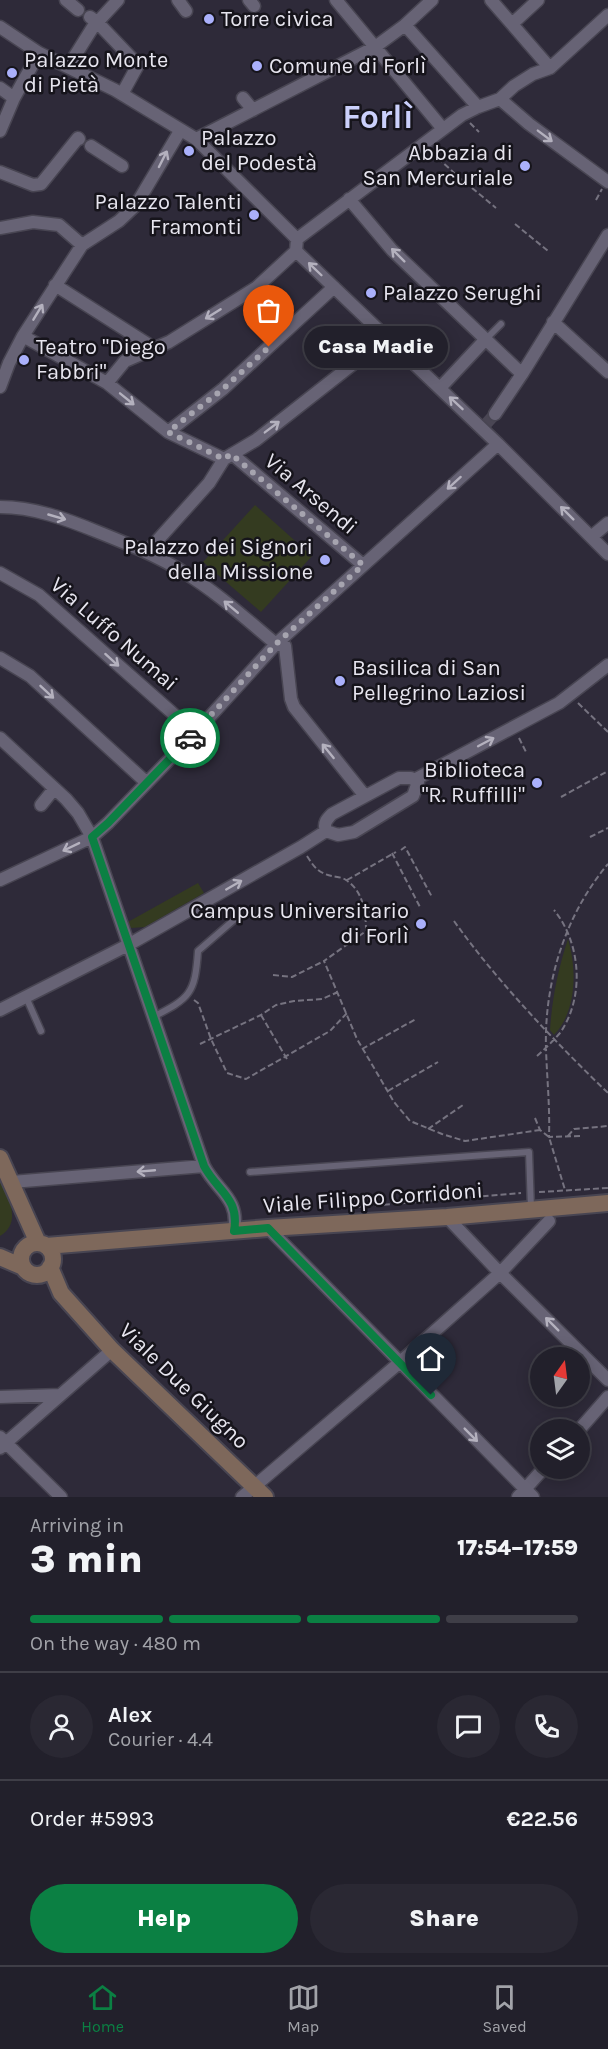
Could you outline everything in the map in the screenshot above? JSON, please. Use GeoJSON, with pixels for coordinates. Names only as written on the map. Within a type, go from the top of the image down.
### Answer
{"type":"FeatureCollection","features":[{"type":"Feature","properties":{"kind":"main road","name":"Viale Due Giugno"},"geometry":{"type":"LineString","coordinates":[[0,1158],[62,1293],[112,1350],[253,1493]]}},
{"type":"Feature","properties":{"kind":"main road","name":"Viale Filippo Corridoni"},"geometry":{"type":"LineString","coordinates":[[0,1252],[42,1252],[69,1245],[268,1228],[606,1205]]}},
{"type":"Feature","properties":{"kind":"main road"},"geometry":{"type":"LineString","coordinates":[[0,1257],[25,1269],[37,1274],[47,1271],[42,1252],[21,1258],[25,1269]]}},
{"type":"Feature","properties":{"kind":"main road","name":"Viale Due Giugno"},"geometry":{"type":"LineString","coordinates":[[25,1269],[73,1306]]}},
{"type":"Feature","properties":{"kind":"street"},"geometry":{"type":"LineString","coordinates":[[66,0],[78,10]]}},
{"type":"Feature","properties":{"kind":"street"},"geometry":{"type":"LineString","coordinates":[[68,68],[94,20],[118,0]]}},
{"type":"Feature","properties":{"kind":"street"},"geometry":{"type":"LineString","coordinates":[[178,0],[186,11]]}},
{"type":"Feature","properties":{"kind":"street"},"geometry":{"type":"LineString","coordinates":[[196,139],[375,46],[405,25],[432,0]]}},
{"type":"Feature","properties":{"kind":"street"},"geometry":{"type":"LineString","coordinates":[[491,0],[550,68]]}},
{"type":"Feature","properties":{"kind":"street"},"geometry":{"type":"LineString","coordinates":[[512,24],[538,0]]}},
{"type":"Feature","properties":{"kind":"street"},"geometry":{"type":"LineString","coordinates":[[331,2],[375,46],[442,129]]}},
{"type":"Feature","properties":{"kind":"street"},"geometry":{"type":"LineString","coordinates":[[107,383],[125,361],[169,342],[257,287],[296,245],[349,199],[442,129],[478,107],[500,99],[533,74],[550,68],[608,15]]}},
{"type":"Feature","properties":{"kind":"street"},"geometry":{"type":"LineString","coordinates":[[94,20],[138,65],[122,94]]}},
{"type":"Feature","properties":{"kind":"street"},"geometry":{"type":"LineString","coordinates":[[405,25],[478,107]]}},
{"type":"Feature","properties":{"kind":"street"},"geometry":{"type":"LineString","coordinates":[[0,27],[39,53],[122,94],[196,139],[334,287],[386,338],[484,426],[498,444],[608,554]]}},
{"type":"Feature","properties":{"kind":"street"},"geometry":{"type":"LineString","coordinates":[[0,131],[14,98],[39,53]]}},
{"type":"Feature","properties":{"kind":"street"},"geometry":{"type":"LineString","coordinates":[[0,88],[14,98]]}},
{"type":"Feature","properties":{"kind":"street"},"geometry":{"type":"LineString","coordinates":[[243,98],[253,110]]}},
{"type":"Feature","properties":{"kind":"street"},"geometry":{"type":"LineString","coordinates":[[500,99],[529,124],[608,182]]}},
{"type":"Feature","properties":{"kind":"street"},"geometry":{"type":"LineString","coordinates":[[0,387],[4,360],[23,336],[82,245],[119,221],[136,205],[180,130]]}},
{"type":"Feature","properties":{"kind":"street"},"geometry":{"type":"LineString","coordinates":[[0,172],[33,185],[41,184],[79,139]]}},
{"type":"Feature","properties":{"kind":"street"},"geometry":{"type":"LineString","coordinates":[[91,146],[122,166]]}},
{"type":"Feature","properties":{"kind":"street"},"geometry":{"type":"LineString","coordinates":[[349,199],[392,250],[522,374]]}},
{"type":"Feature","properties":{"kind":"street"},"geometry":{"type":"LineString","coordinates":[[0,228],[33,222],[58,225],[82,245]]}},
{"type":"Feature","properties":{"kind":"street"},"geometry":{"type":"LineString","coordinates":[[495,414],[608,235]]}},
{"type":"Feature","properties":{"kind":"street"},"geometry":{"type":"LineString","coordinates":[[55,285],[154,348]]}},
{"type":"Feature","properties":{"kind":"street"},"geometry":{"type":"LineString","coordinates":[[168,432],[223,389],[334,287]]}},
{"type":"Feature","properties":{"kind":"street"},"geometry":{"type":"LineString","coordinates":[[554,322],[608,372]]}},
{"type":"Feature","properties":{"kind":"street","name":"Via Arsendi"},"geometry":{"type":"LineString","coordinates":[[23,336],[107,383],[168,432],[228,457],[363,565]]}},
{"type":"Feature","properties":{"kind":"street"},"geometry":{"type":"LineString","coordinates":[[147,552],[209,483],[228,457],[256,440],[386,338]]}},
{"type":"Feature","properties":{"kind":"street"},"geometry":{"type":"LineString","coordinates":[[440,388],[485,340]]}},
{"type":"Feature","properties":{"kind":"street"},"geometry":{"type":"LineString","coordinates":[[0,880],[92,837],[108,823],[195,733],[276,644],[498,444]]}},
{"type":"Feature","properties":{"kind":"street"},"geometry":{"type":"LineString","coordinates":[[0,507],[23,507],[72,521],[147,552],[186,573],[225,601],[276,644],[285,646],[291,699],[294,707],[365,796]]}},
{"type":"Feature","properties":{"kind":"street"},"geometry":{"type":"LineString","coordinates":[[591,537],[608,523]]}},
{"type":"Feature","properties":{"kind":"street","name":"Via Luffo Numai"},"geometry":{"type":"LineString","coordinates":[[0,573],[39,595],[195,733]]}},
{"type":"Feature","properties":{"kind":"street"},"geometry":{"type":"LineString","coordinates":[[0,658],[30,676],[147,783]]}},
{"type":"Feature","properties":{"kind":"street"},"geometry":{"type":"LineString","coordinates":[[416,780],[559,703],[608,665]]}},
{"type":"Feature","properties":{"kind":"street"},"geometry":{"type":"LineString","coordinates":[[0,738],[78,813],[92,837],[204,1166],[210,1178],[230,1199],[236,1218],[234,1231]]}},
{"type":"Feature","properties":{"kind":"street"},"geometry":{"type":"LineString","coordinates":[[411,777],[416,780],[418,786],[413,796],[381,817],[346,834],[338,835],[326,831],[326,820],[333,814],[399,778],[411,777]]}},
{"type":"Feature","properties":{"kind":"street"},"geometry":{"type":"LineString","coordinates":[[41,805],[54,789]]}},
{"type":"Feature","properties":{"kind":"street"},"geometry":{"type":"LineString","coordinates":[[4,1005],[26,997],[128,945],[326,831]]}},
{"type":"Feature","properties":{"kind":"street"},"geometry":{"type":"LineString","coordinates":[[12,1182],[204,1166]]}},
{"type":"Feature","properties":{"kind":"street"},"geometry":{"type":"LineString","coordinates":[[447,1217],[608,1380]]}},
{"type":"Feature","properties":{"kind":"street"},"geometry":{"type":"LineString","coordinates":[[253,1493],[500,1273],[549,1221]]}},
{"type":"Feature","properties":{"kind":"street"},"geometry":{"type":"LineString","coordinates":[[268,1228],[525,1494],[536,1479]]}},
{"type":"Feature","properties":{"kind":"street"},"geometry":{"type":"LineString","coordinates":[[61,1497],[2,1443],[112,1350]]}},
{"type":"Feature","properties":{"kind":"street"},"geometry":{"type":"LineString","coordinates":[[0,1397],[60,1395]]}},
{"type":"Feature","properties":{"kind":"street"},"geometry":{"type":"LineString","coordinates":[[589,1419],[608,1397]]}},
{"type":"Feature","properties":{"kind":"lane"},"geometry":{"type":"LineString","coordinates":[[485,340],[501,324]]}},
{"type":"Feature","properties":{"kind":"lane"},"geometry":{"type":"LineString","coordinates":[[153,1018],[182,1002],[192,987],[198,951],[235,919]]}},
{"type":"Feature","properties":{"kind":"lane"},"geometry":{"type":"LineString","coordinates":[[26,997],[41,1031]]}},
{"type":"Feature","properties":{"kind":"lane"},"geometry":{"type":"LineString","coordinates":[[250,1172],[529,1152],[531,1210]]}},
{"type":"Feature","properties":{"kind":"path"},"geometry":{"type":"LineString","coordinates":[[422,144],[462,180]]}},
{"type":"Feature","properties":{"kind":"path"},"geometry":{"type":"LineString","coordinates":[[472,188],[496,208]]}},
{"type":"Feature","properties":{"kind":"path"},"geometry":{"type":"LineString","coordinates":[[515,224],[548,251]]}},
{"type":"Feature","properties":{"kind":"path"},"geometry":{"type":"LineString","coordinates":[[576,701],[608,732]]}},
{"type":"Feature","properties":{"kind":"path"},"geometry":{"type":"LineString","coordinates":[[514,727],[526,752]]}},
{"type":"Feature","properties":{"kind":"path"},"geometry":{"type":"LineString","coordinates":[[561,797],[608,771]]}},
{"type":"Feature","properties":{"kind":"path"},"geometry":{"type":"LineString","coordinates":[[590,837],[608,828]]}},
{"type":"Feature","properties":{"kind":"path"},"geometry":{"type":"LineString","coordinates":[[273,975],[292,977],[324,961],[366,931],[366,918],[358,892],[346,880],[315,869],[301,847]]}},
{"type":"Feature","properties":{"kind":"path"},"geometry":{"type":"LineString","coordinates":[[402,849],[405,847],[432,897]]}},
{"type":"Feature","properties":{"kind":"path"},"geometry":{"type":"LineString","coordinates":[[346,880],[396,852]]}},
{"type":"Feature","properties":{"kind":"path"},"geometry":{"type":"LineString","coordinates":[[392,853],[421,909]]}},
{"type":"Feature","properties":{"kind":"path"},"geometry":{"type":"LineString","coordinates":[[566,1190],[549,1137],[546,1029],[551,986],[567,930],[587,893],[608,864]]}},
{"type":"Feature","properties":{"kind":"path"},"geometry":{"type":"LineString","coordinates":[[537,1056],[561,1031],[570,1011],[576,986],[576,958],[567,930],[554,910]]}},
{"type":"Feature","properties":{"kind":"path"},"geometry":{"type":"LineString","coordinates":[[454,921],[472,946],[546,1029],[608,1093]]}},
{"type":"Feature","properties":{"kind":"path"},"geometry":{"type":"LineString","coordinates":[[324,961],[362,1049],[410,1121],[465,1141],[540,1130]]}},
{"type":"Feature","properties":{"kind":"path"},"geometry":{"type":"LineString","coordinates":[[200,1044],[261,1015],[276,1005],[322,999],[338,992]]}},
{"type":"Feature","properties":{"kind":"path"},"geometry":{"type":"LineString","coordinates":[[187,994],[198,1003],[227,1073],[246,1079],[330,1031],[347,1013]]}},
{"type":"Feature","properties":{"kind":"path"},"geometry":{"type":"LineString","coordinates":[[261,1015],[286,1057]]}},
{"type":"Feature","properties":{"kind":"path"},"geometry":{"type":"LineString","coordinates":[[362,1049],[416,1019]]}},
{"type":"Feature","properties":{"kind":"path"},"geometry":{"type":"LineString","coordinates":[[388,1091],[438,1062]]}},
{"type":"Feature","properties":{"kind":"path"},"geometry":{"type":"LineString","coordinates":[[428,1129],[463,1105]]}},
{"type":"Feature","properties":{"kind":"path"},"geometry":{"type":"LineString","coordinates":[[535,1118],[540,1130],[549,1137],[580,1136]]}},
{"type":"Feature","properties":{"kind":"path"},"geometry":{"type":"LineString","coordinates":[[568,1136],[574,1129],[608,1126]]}},
{"type":"Feature","properties":{"kind":"green space"},"geometry":{"type":"Polygon","coordinates":[[[255,505],[312,556],[261,612],[203,562],[255,505]]]}},
{"type":"Feature","properties":{"kind":"green space"},"geometry":{"type":"Polygon","coordinates":[[[198,883],[204,893],[145,927],[131,928],[126,923],[198,883]]]}},
{"type":"Feature","properties":{"kind":"green space"},"geometry":{"type":"Polygon","coordinates":[[[568,939],[573,963],[573,989],[567,1014],[554,1035],[550,1030],[552,1007],[558,973],[568,939]]]}},
{"type":"Feature","properties":{"kind":"green space"},"geometry":{"type":"Polygon","coordinates":[[[0,1180],[10,1202],[12,1217],[7,1231],[0,1236],[0,1180]]]}},
{"type":"Feature","properties":{"kind":"tunnel"},"geometry":{"type":"LineString","coordinates":[[486,424],[495,414]]}},
{"type":"Feature","properties":{"kind":"way so far"},"geometry":{"type":"LineString","coordinates":[[190,738],[276,644],[363,565],[231,454],[224,459],[168,432],[223,389],[269,347]]}},
{"type":"Feature","properties":{"kind":"place","name":"Torre civica"},"geometry":{"type":"Point","coordinates":[209,19]}},
{"type":"Feature","properties":{"kind":"place","name":"Comune di Forlì"},"geometry":{"type":"Point","coordinates":[257,66]}},
{"type":"Feature","properties":{"kind":"place","name":"Palazzo Monte di Pietà"},"geometry":{"type":"Point","coordinates":[12,73]}},
{"type":"Feature","properties":{"kind":"place","name":"Palazzo del Podestà"},"geometry":{"type":"Point","coordinates":[189,151]}},
{"type":"Feature","properties":{"kind":"place","name":"Abbazia di San Mercuriale"},"geometry":{"type":"Point","coordinates":[525,166]}},
{"type":"Feature","properties":{"kind":"place","name":"Palazzo Talenti Framonti"},"geometry":{"type":"Point","coordinates":[254,215]}},
{"type":"Feature","properties":{"kind":"place","name":"Palazzo Serughi"},"geometry":{"type":"Point","coordinates":[371,293]}},
{"type":"Feature","properties":{"kind":"place","name":"Casa Madie"},"geometry":{"type":"Point","coordinates":[269,347]}},
{"type":"Feature","properties":{"kind":"place","name":"Teatro \"Diego Fabbri\""},"geometry":{"type":"Point","coordinates":[24,360]}},
{"type":"Feature","properties":{"kind":"place","name":"Palazzo dei Signori della Missione"},"geometry":{"type":"Point","coordinates":[325,560]}},
{"type":"Feature","properties":{"kind":"place","name":"Basilica di San Pellegrino Laziosi"},"geometry":{"type":"Point","coordinates":[340,681]}},
{"type":"Feature","properties":{"kind":"place","name":"Biblioteca \"R. Ruffilli\""},"geometry":{"type":"Point","coordinates":[537,783]}},
{"type":"Feature","properties":{"kind":"place","name":"Campus Universitario di Forlì"},"geometry":{"type":"Point","coordinates":[421,924]}},
{"type":"Feature","properties":{"kind":"district","name":"Forlì"},"geometry":{"type":"Point","coordinates":[378,117]}},
{"type":"Feature","properties":{"kind":"route"},"geometry":{"type":"LineString","coordinates":[[190,738],[92,837],[204,1166],[210,1178],[230,1199],[236,1218],[234,1231],[268,1228],[431,1395]]}}]}
